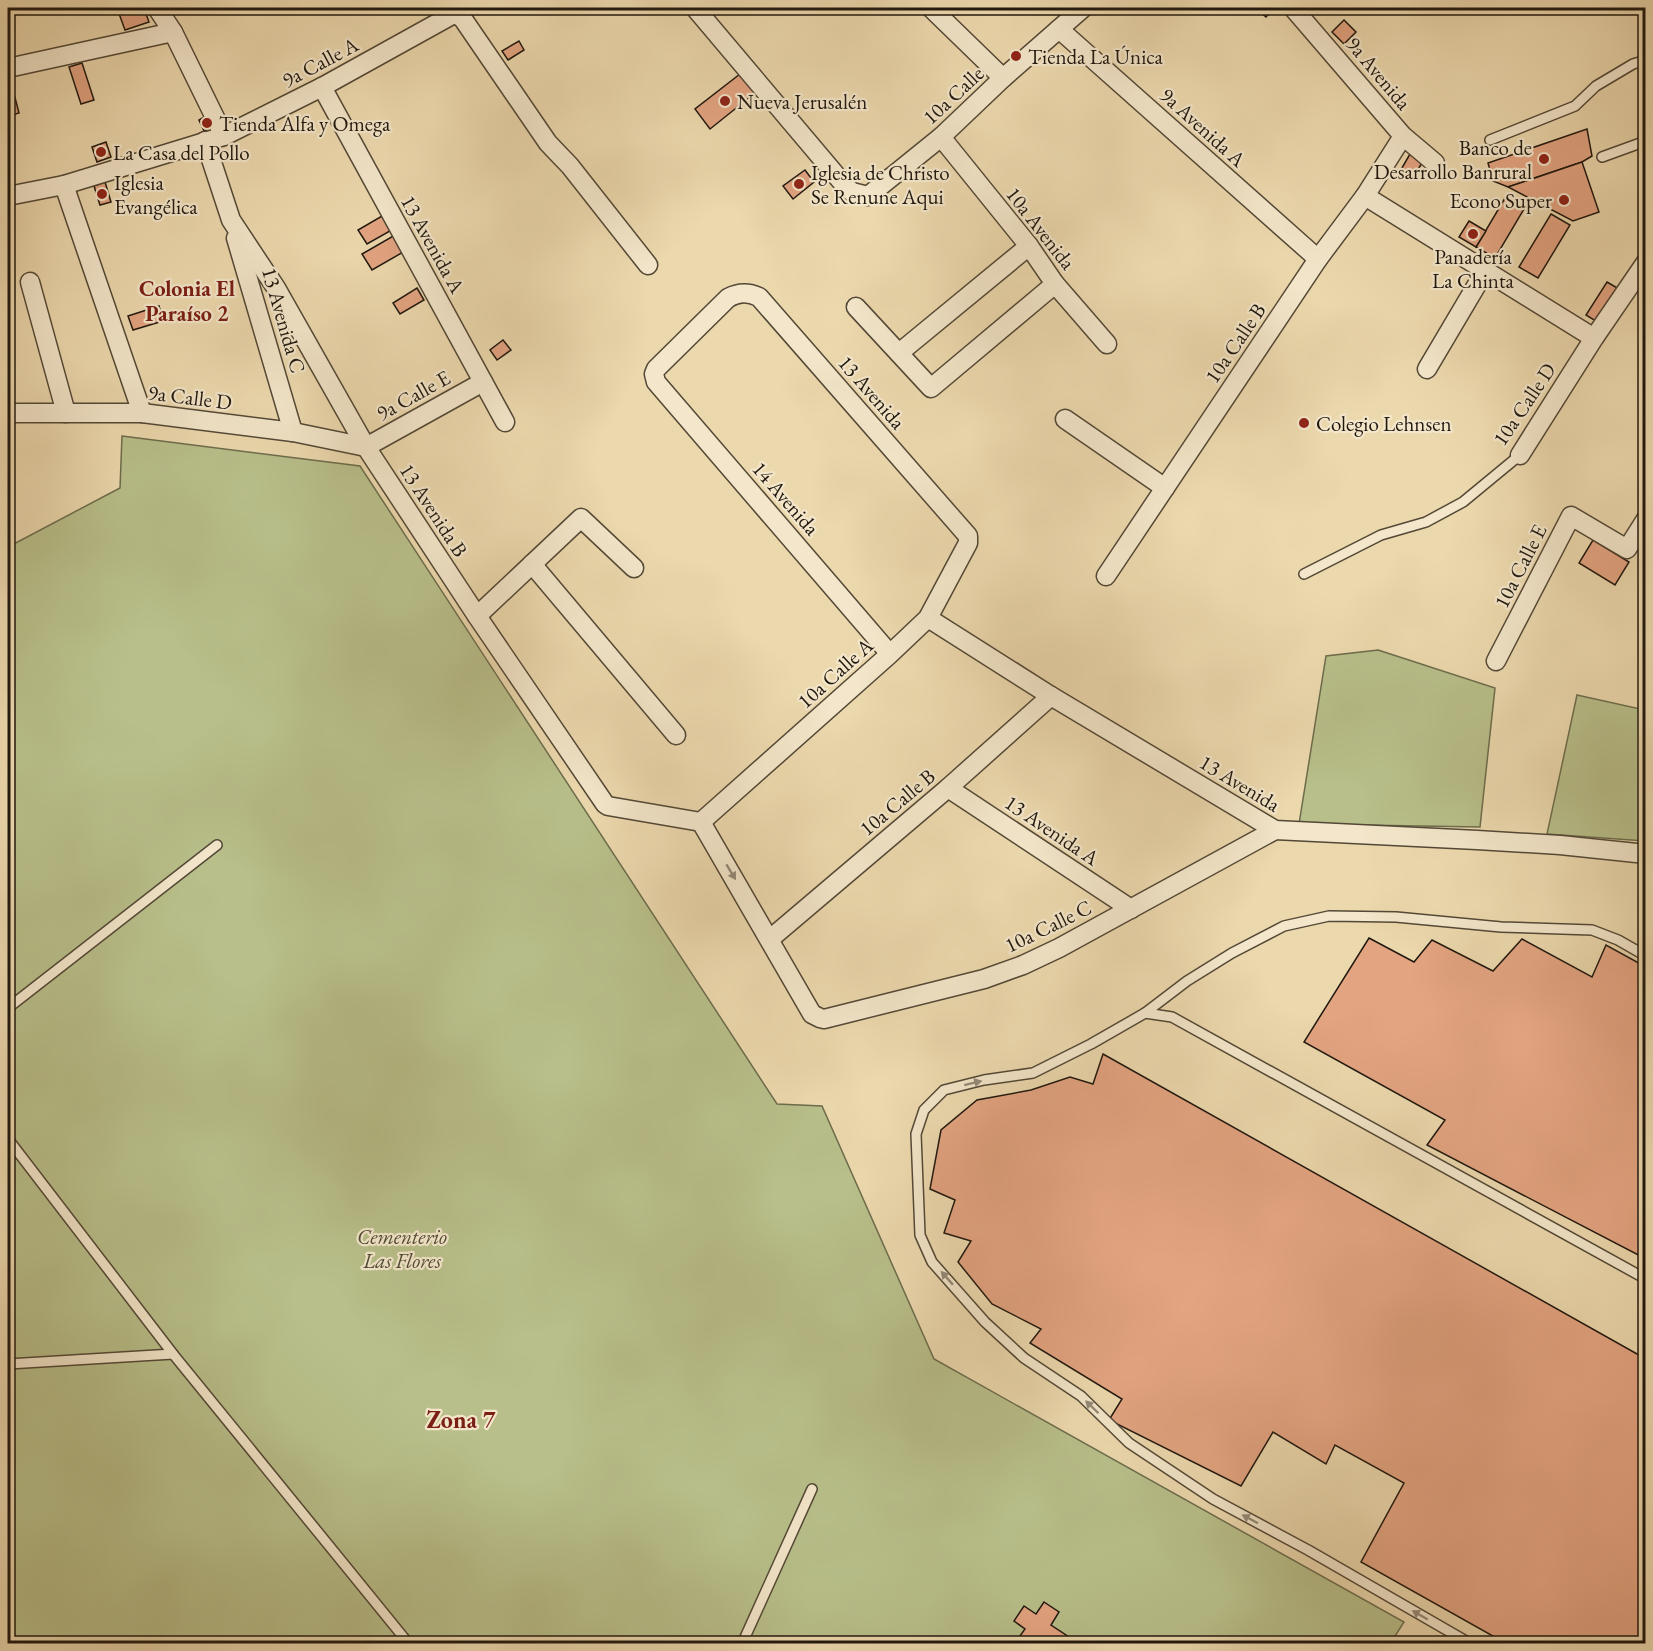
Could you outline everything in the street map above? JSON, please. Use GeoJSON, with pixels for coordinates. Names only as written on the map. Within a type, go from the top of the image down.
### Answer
{"type":"FeatureCollection","features":[{"type":"Feature","properties":{"kind":"street"},"geometry":{"type":"LineString","coordinates":[[157,8],[173,33],[224,136]]}},
{"type":"Feature","properties":{"kind":"street","name":"10a Calle"},"geometry":{"type":"LineString","coordinates":[[695,8],[846,188],[868,196],[941,137],[1003,78],[1083,8]]}},
{"type":"Feature","properties":{"kind":"street"},"geometry":{"type":"LineString","coordinates":[[931,8],[1003,78]]}},
{"type":"Feature","properties":{"kind":"street","name":"9a Avenida"},"geometry":{"type":"LineString","coordinates":[[1293,8],[1403,136],[1435,163]]}},
{"type":"Feature","properties":{"kind":"street","name":"9a Calle A"},"geometry":{"type":"LineString","coordinates":[[8,196],[64,185],[224,136],[322,87],[452,15],[458,15],[548,143],[570,166],[648,265]]}},
{"type":"Feature","properties":{"kind":"street","name":"9a Avenida A"},"geometry":{"type":"LineString","coordinates":[[1059,29],[1318,259]]}},
{"type":"Feature","properties":{"kind":"street"},"geometry":{"type":"LineString","coordinates":[[8,68],[173,33]]}},
{"type":"Feature","properties":{"kind":"street","name":"13 Avenida A"},"geometry":{"type":"LineString","coordinates":[[322,87],[505,422]]}},
{"type":"Feature","properties":{"kind":"street","name":"10a Calle B"},"geometry":{"type":"LineString","coordinates":[[1106,576],[1318,259],[1365,196],[1403,136]]}},
{"type":"Feature","properties":{"kind":"street","name":"10a Avenida"},"geometry":{"type":"LineString","coordinates":[[941,137],[1029,246],[1055,284],[1107,344]]}},
{"type":"Feature","properties":{"kind":"street","name":"13 Avenida B"},"geometry":{"type":"LineString","coordinates":[[205,141],[231,220],[276,288],[366,447],[604,804],[701,822]]}},
{"type":"Feature","properties":{"kind":"street"},"geometry":{"type":"LineString","coordinates":[[64,185],[142,413]]}},
{"type":"Feature","properties":{"kind":"street"},"geometry":{"type":"LineString","coordinates":[[1365,196],[1594,338]]}},
{"type":"Feature","properties":{"kind":"street","name":"13 Avenida C"},"geometry":{"type":"LineString","coordinates":[[231,220],[293,432]]}},
{"type":"Feature","properties":{"kind":"street"},"geometry":{"type":"LineString","coordinates":[[899,353],[1029,246]]}},
{"type":"Feature","properties":{"kind":"street","name":"10a Calle D"},"geometry":{"type":"LineString","coordinates":[[1520,455],[1594,338],[1646,262]]}},
{"type":"Feature","properties":{"kind":"street"},"geometry":{"type":"LineString","coordinates":[[1427,369],[1485,271]]}},
{"type":"Feature","properties":{"kind":"street"},"geometry":{"type":"LineString","coordinates":[[30,282],[66,413]]}},
{"type":"Feature","properties":{"kind":"street"},"geometry":{"type":"LineString","coordinates":[[856,307],[930,388],[933,388],[1055,284]]}},
{"type":"Feature","properties":{"kind":"street","name":"13 Avenida"},"geometry":{"type":"LineString","coordinates":[[656,369],[728,298],[743,293],[759,297],[968,536]]}},
{"type":"Feature","properties":{"kind":"street","name":"14 Avenida"},"geometry":{"type":"LineString","coordinates":[[656,369],[654,374],[656,382],[890,654]]}},
{"type":"Feature","properties":{"kind":"street","name":"9a Calle E"},"geometry":{"type":"LineString","coordinates":[[366,447],[483,382]]}},
{"type":"Feature","properties":{"kind":"street","name":"9a Calle D"},"geometry":{"type":"LineString","coordinates":[[8,413],[142,413],[293,432],[366,447]]}},
{"type":"Feature","properties":{"kind":"street"},"geometry":{"type":"LineString","coordinates":[[1065,420],[1165,488]]}},
{"type":"Feature","properties":{"kind":"street","name":"10a Calle E"},"geometry":{"type":"LineString","coordinates":[[1496,662],[1571,516],[1627,549],[1646,519]]}},
{"type":"Feature","properties":{"kind":"street"},"geometry":{"type":"LineString","coordinates":[[477,616],[581,518],[634,568]]}},
{"type":"Feature","properties":{"kind":"street","name":"10a Calle A"},"geometry":{"type":"LineString","coordinates":[[701,822],[928,618],[968,543],[968,536]]}},
{"type":"Feature","properties":{"kind":"street"},"geometry":{"type":"LineString","coordinates":[[532,564],[676,735]]}},
{"type":"Feature","properties":{"kind":"street","name":"13 Avenida"},"geometry":{"type":"LineString","coordinates":[[928,618],[1051,696],[1275,831],[1525,843],[1646,854]]}},
{"type":"Feature","properties":{"kind":"street","name":"10a Calle B"},"geometry":{"type":"LineString","coordinates":[[770,939],[948,788],[1051,696]]}},
{"type":"Feature","properties":{"kind":"street","name":"13 Avenida A"},"geometry":{"type":"LineString","coordinates":[[948,788],[1131,909]]}},
{"type":"Feature","properties":{"kind":"street"},"geometry":{"type":"LineString","coordinates":[[701,822],[770,939]]}},
{"type":"Feature","properties":{"kind":"street","name":"10a Calle C"},"geometry":{"type":"LineString","coordinates":[[770,939],[812,1014],[824,1019],[994,976],[1023,965],[1059,948],[1275,831]]}},
{"type":"Feature","properties":{"kind":"lane"},"geometry":{"type":"LineString","coordinates":[[1490,140],[1575,106],[1596,86],[1633,64],[1646,60]]}},
{"type":"Feature","properties":{"kind":"lane"},"geometry":{"type":"LineString","coordinates":[[1602,157],[1646,141]]}},
{"type":"Feature","properties":{"kind":"lane","name":"10a Calle D"},"geometry":{"type":"LineString","coordinates":[[1304,574],[1381,535],[1426,522],[1463,502],[1520,455]]}},
{"type":"Feature","properties":{"kind":"lane"},"geometry":{"type":"LineString","coordinates":[[8,1008],[217,845]]}},
{"type":"Feature","properties":{"kind":"lane"},"geometry":{"type":"LineString","coordinates":[[1471,1644],[1213,1499],[1129,1443],[1081,1396],[1024,1358],[985,1322],[932,1262],[920,1235],[916,1134],[924,1110],[944,1090],[984,1080],[1033,1073],[1144,1014],[1187,981],[1233,952],[1284,926],[1329,916],[1396,917],[1501,927],[1592,930],[1617,940],[1646,956]]}},
{"type":"Feature","properties":{"kind":"lane"},"geometry":{"type":"LineString","coordinates":[[1144,1014],[1172,1017],[1646,1279]]}},
{"type":"Feature","properties":{"kind":"lane"},"geometry":{"type":"LineString","coordinates":[[8,1139],[172,1354],[409,1644]]}},
{"type":"Feature","properties":{"kind":"lane"},"geometry":{"type":"LineString","coordinates":[[8,1364],[172,1354]]}},
{"type":"Feature","properties":{"kind":"lane"},"geometry":{"type":"LineString","coordinates":[[741,1644],[813,1489]]}},
{"type":"Feature","properties":{"kind":"green space","name":"Cementerio Las Flores"},"geometry":{"type":"Polygon","coordinates":[[[122,436],[360,466],[777,1104],[822,1106],[934,1359],[1404,1622],[1390,1644],[8,1644],[8,547],[120,488],[122,436]]]}},
{"type":"Feature","properties":{"kind":"green space"},"geometry":{"type":"Polygon","coordinates":[[[1378,650],[1495,688],[1480,827],[1299,824],[1326,656],[1378,650]]]}},
{"type":"Feature","properties":{"kind":"green space"},"geometry":{"type":"Polygon","coordinates":[[[1577,695],[1645,710],[1645,841],[1547,834],[1577,695]]]}},
{"type":"Feature","properties":{"kind":"building"},"geometry":{"type":"Polygon","coordinates":[[[117,8],[144,8],[149,22],[125,30],[117,8]]]}},
{"type":"Feature","properties":{"kind":"building"},"geometry":{"type":"Polygon","coordinates":[[[1255,8],[1274,8],[1266,17],[1255,8]]]}},
{"type":"Feature","properties":{"kind":"building"},"geometry":{"type":"Polygon","coordinates":[[[1344,20],[1356,32],[1344,44],[1332,32],[1344,20]]]}},
{"type":"Feature","properties":{"kind":"building"},"geometry":{"type":"Polygon","coordinates":[[[519,41],[524,50],[508,60],[502,51],[519,41]]]}},
{"type":"Feature","properties":{"kind":"building"},"geometry":{"type":"Polygon","coordinates":[[[82,63],[94,100],[81,104],[69,67],[82,63]]]}},
{"type":"Feature","properties":{"kind":"building","name":"Nueva Jerusalén"},"geometry":{"type":"Polygon","coordinates":[[[740,74],[755,93],[710,129],[695,109],[740,74]]]}},
{"type":"Feature","properties":{"kind":"building"},"geometry":{"type":"Polygon","coordinates":[[[12,86],[19,113],[8,116],[8,87],[12,86]]]}},
{"type":"Feature","properties":{"kind":"building","name":"Tienda Alfa y Omega"},"geometry":{"type":"Polygon","coordinates":[[[209,114],[215,126],[204,131],[199,120],[209,114]]]}},
{"type":"Feature","properties":{"kind":"building","name":"Banco de Desarrollo Banrural"},"geometry":{"type":"Polygon","coordinates":[[[1587,129],[1592,156],[1582,162],[1508,187],[1493,181],[1488,163],[1587,129]]]}},
{"type":"Feature","properties":{"kind":"building","name":"La Casa del Pollo"},"geometry":{"type":"Polygon","coordinates":[[[106,142],[111,157],[97,162],[92,147],[106,142]]]}},
{"type":"Feature","properties":{"kind":"building"},"geometry":{"type":"Polygon","coordinates":[[[1410,154],[1423,161],[1412,180],[1399,173],[1410,154]]]}},
{"type":"Feature","properties":{"kind":"building","name":"Econo Super"},"geometry":{"type":"Polygon","coordinates":[[[1582,162],[1599,212],[1573,221],[1508,187],[1582,162]]]}},
{"type":"Feature","properties":{"kind":"building","name":"Iglesia de Christo Se Renune Aqui"},"geometry":{"type":"Polygon","coordinates":[[[805,170],[814,182],[793,199],[783,186],[805,170]]]}},
{"type":"Feature","properties":{"kind":"building","name":"Iglesia Evangélica"},"geometry":{"type":"Polygon","coordinates":[[[105,182],[111,202],[100,205],[94,186],[105,182]]]}},
{"type":"Feature","properties":{"kind":"building"},"geometry":{"type":"Polygon","coordinates":[[[1505,198],[1524,209],[1495,258],[1476,247],[1505,198]]]}},
{"type":"Feature","properties":{"kind":"building"},"geometry":{"type":"Polygon","coordinates":[[[1551,214],[1570,225],[1538,278],[1519,267],[1551,214]]]}},
{"type":"Feature","properties":{"kind":"building"},"geometry":{"type":"Polygon","coordinates":[[[382,216],[390,231],[367,244],[358,230],[382,216]]]}},
{"type":"Feature","properties":{"kind":"building","name":"Panadería La Chinta"},"geometry":{"type":"Polygon","coordinates":[[[1469,221],[1486,231],[1476,247],[1459,237],[1469,221]]]}},
{"type":"Feature","properties":{"kind":"building"},"geometry":{"type":"Polygon","coordinates":[[[395,235],[405,251],[372,270],[362,254],[395,235]]]}},
{"type":"Feature","properties":{"kind":"building"},"geometry":{"type":"Polygon","coordinates":[[[1607,282],[1619,289],[1602,317],[1594,320],[1586,315],[1607,282]]]}},
{"type":"Feature","properties":{"kind":"building"},"geometry":{"type":"Polygon","coordinates":[[[417,288],[424,300],[400,314],[393,303],[417,288]]]}},
{"type":"Feature","properties":{"kind":"building"},"geometry":{"type":"Polygon","coordinates":[[[159,306],[163,321],[133,330],[128,316],[159,306]]]}},
{"type":"Feature","properties":{"kind":"building"},"geometry":{"type":"Polygon","coordinates":[[[503,340],[511,350],[497,360],[490,350],[503,340]]]}},
{"type":"Feature","properties":{"kind":"building"},"geometry":{"type":"Polygon","coordinates":[[[1593,540],[1629,562],[1615,585],[1579,563],[1593,540]]]}},
{"type":"Feature","properties":{"kind":"building"},"geometry":{"type":"Polygon","coordinates":[[[1369,938],[1414,962],[1432,940],[1493,971],[1522,939],[1592,977],[1606,945],[1646,967],[1646,1259],[1427,1145],[1445,1120],[1304,1042],[1369,938]]]}},
{"type":"Feature","properties":{"kind":"building"},"geometry":{"type":"Polygon","coordinates":[[[1103,1054],[1646,1359],[1646,1644],[1507,1644],[1361,1562],[1404,1483],[1335,1445],[1326,1464],[1273,1432],[1241,1486],[1109,1420],[1122,1399],[1030,1343],[1041,1329],[992,1304],[958,1262],[971,1241],[944,1233],[955,1200],[930,1189],[941,1130],[977,1100],[1031,1090],[1070,1077],[1093,1084],[1103,1054]]]}},
{"type":"Feature","properties":{"kind":"building"},"geometry":{"type":"Polygon","coordinates":[[[1044,1602],[1059,1612],[1051,1625],[1072,1639],[1069,1644],[1046,1644],[1040,1640],[1038,1644],[1015,1643],[1025,1629],[1014,1621],[1024,1606],[1036,1614],[1044,1602]]]}},
{"type":"Feature","properties":{"kind":"place","name":"Tienda La Única"},"geometry":{"type":"Point","coordinates":[1016,56]}},
{"type":"Feature","properties":{"kind":"place","name":"Nueva Jerusalén"},"geometry":{"type":"Point","coordinates":[725,101]}},
{"type":"Feature","properties":{"kind":"place","name":"Tienda Alfa y Omega"},"geometry":{"type":"Point","coordinates":[207,123]}},
{"type":"Feature","properties":{"kind":"place","name":"La Casa del Pollo"},"geometry":{"type":"Point","coordinates":[101,152]}},
{"type":"Feature","properties":{"kind":"place","name":"Banco de Desarrollo Banrural"},"geometry":{"type":"Point","coordinates":[1544,159]}},
{"type":"Feature","properties":{"kind":"place","name":"Iglesia de Christo Se Renune Aqui"},"geometry":{"type":"Point","coordinates":[799,184]}},
{"type":"Feature","properties":{"kind":"place","name":"Iglesia Evangélica"},"geometry":{"type":"Point","coordinates":[102,194]}},
{"type":"Feature","properties":{"kind":"place","name":"Econo Super"},"geometry":{"type":"Point","coordinates":[1564,200]}},
{"type":"Feature","properties":{"kind":"place","name":"Panadería La Chinta"},"geometry":{"type":"Point","coordinates":[1473,234]}},
{"type":"Feature","properties":{"kind":"place","name":"Colegio Lehnsen"},"geometry":{"type":"Point","coordinates":[1304,423]}},
{"type":"Feature","properties":{"kind":"district","name":"Colonia El Paraíso 2"},"geometry":{"type":"Point","coordinates":[187,300]}},
{"type":"Feature","properties":{"kind":"district","name":"Zona 7"},"geometry":{"type":"Point","coordinates":[461,1419]}}]}
